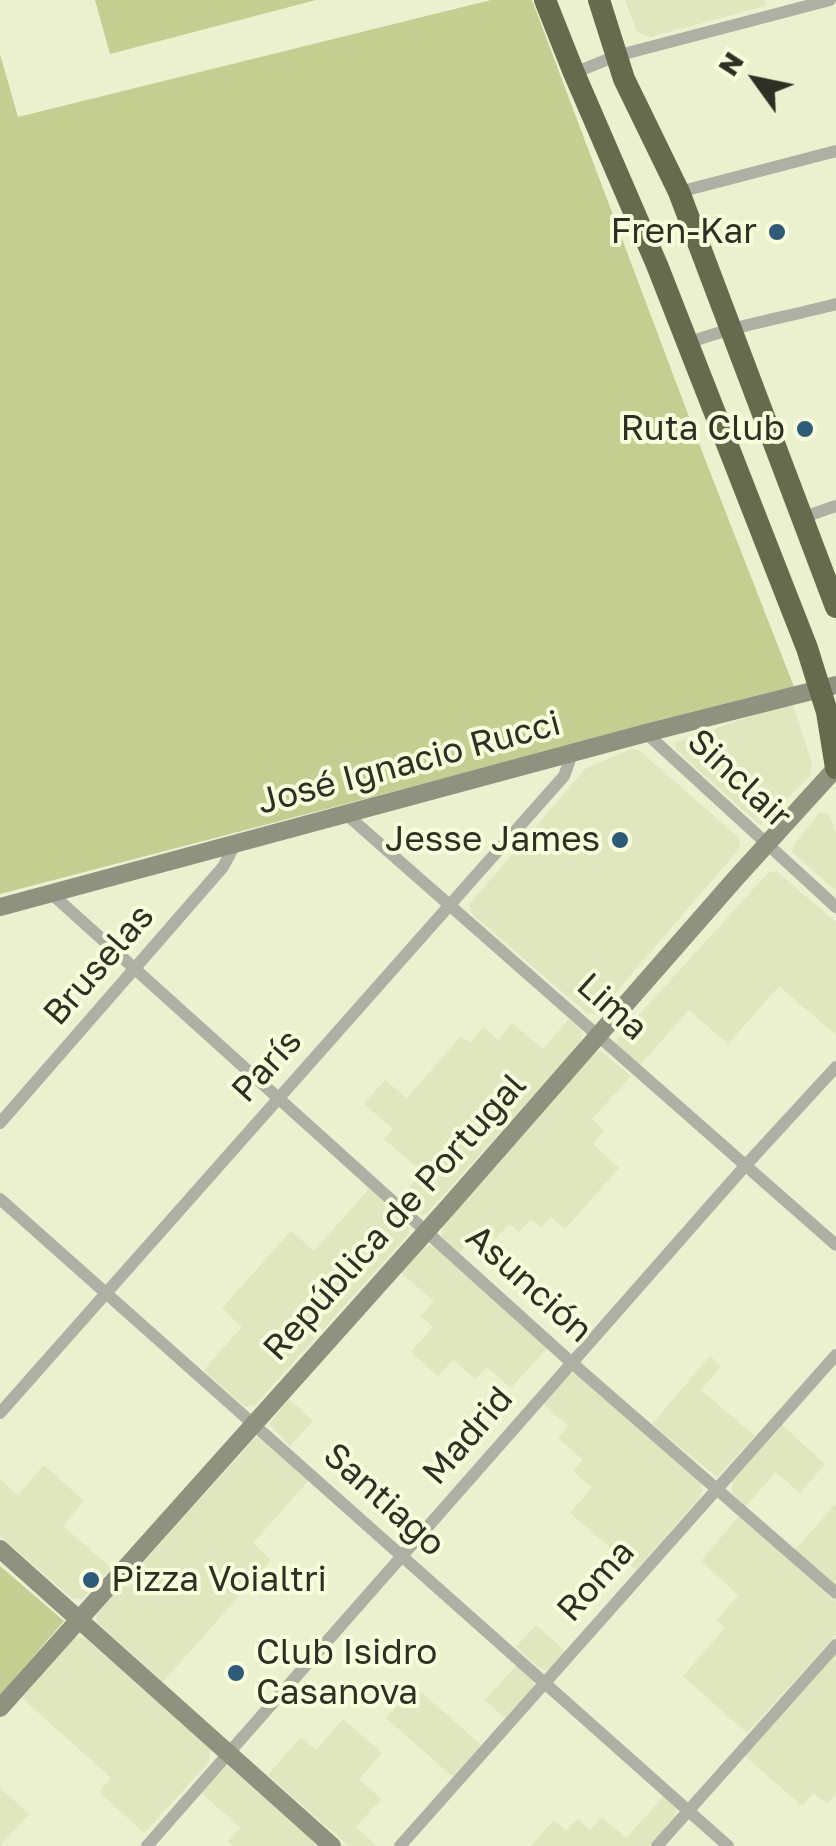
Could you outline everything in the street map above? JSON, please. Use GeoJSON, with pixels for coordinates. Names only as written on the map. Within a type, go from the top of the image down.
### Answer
{"type":"FeatureCollection","features":[{"type":"Feature","properties":{"kind":"highway"},"geometry":{"type":"LineString","coordinates":[[546,0],[692,342],[807,648],[828,688],[836,768]]}},
{"type":"Feature","properties":{"kind":"highway"},"geometry":{"type":"LineString","coordinates":[[598,0],[624,80],[679,192],[836,607]]}},
{"type":"Feature","properties":{"kind":"street"},"geometry":{"type":"LineString","coordinates":[[574,73],[616,56],[830,0]]}},
{"type":"Feature","properties":{"kind":"street"},"geometry":{"type":"LineString","coordinates":[[679,192],[836,150]]}},
{"type":"Feature","properties":{"kind":"street"},"geometry":{"type":"LineString","coordinates":[[692,342],[732,328],[836,304]]}},
{"type":"Feature","properties":{"kind":"street"},"geometry":{"type":"LineString","coordinates":[[804,518],[836,506]]}},
{"type":"Feature","properties":{"kind":"street","name":"José Ignacio Rucci"},"geometry":{"type":"LineString","coordinates":[[0,908],[236,842],[828,688]]}},
{"type":"Feature","properties":{"kind":"street","name":"Sinclair"},"geometry":{"type":"LineString","coordinates":[[646,734],[836,907]]}},
{"type":"Feature","properties":{"kind":"street","name":"París"},"geometry":{"type":"LineString","coordinates":[[0,1413],[564,776],[572,754]]}},
{"type":"Feature","properties":{"kind":"street","name":"República de Portugal"},"geometry":{"type":"LineString","coordinates":[[0,1708],[836,768]]}},
{"type":"Feature","properties":{"kind":"street","name":"Lima"},"geometry":{"type":"LineString","coordinates":[[347,815],[836,1245]]}},
{"type":"Feature","properties":{"kind":"street","name":"Bruselas"},"geometry":{"type":"LineString","coordinates":[[0,1123],[223,867],[236,842]]}},
{"type":"Feature","properties":{"kind":"street","name":"Asunción"},"geometry":{"type":"LineString","coordinates":[[53,894],[572,1363],[836,1593]]}},
{"type":"Feature","properties":{"kind":"street","name":"Madrid"},"geometry":{"type":"LineString","coordinates":[[147,1846],[836,1067]]}},
{"type":"Feature","properties":{"kind":"street","name":"Santiago"},"geometry":{"type":"LineString","coordinates":[[0,1199],[728,1846]]}},
{"type":"Feature","properties":{"kind":"street","name":"Roma"},"geometry":{"type":"LineString","coordinates":[[400,1846],[836,1355]]}},
{"type":"Feature","properties":{"kind":"street"},"geometry":{"type":"LineString","coordinates":[[0,1550],[332,1846]]}},
{"type":"Feature","properties":{"kind":"street"},"geometry":{"type":"LineString","coordinates":[[656,1846],[836,1645]]}},
{"type":"Feature","properties":{"kind":"shaded area"},"geometry":{"type":"Polygon","coordinates":[[[95,0],[316,0],[110,54],[95,0]]]}},
{"type":"Feature","properties":{"kind":"shaded area"},"geometry":{"type":"Polygon","coordinates":[[[491,0],[532,0],[794,687],[0,894],[0,54],[18,117],[491,0]]]}},
{"type":"Feature","properties":{"kind":"shaded area"},"geometry":{"type":"Polygon","coordinates":[[[625,0],[764,0],[765,6],[650,37],[637,32],[625,0]]]}},
{"type":"Feature","properties":{"kind":"shaded area"},"geometry":{"type":"Polygon","coordinates":[[[793,705],[812,763],[810,776],[760,825],[676,750],[674,743],[793,705]]]}},
{"type":"Feature","properties":{"kind":"shaded area"},"geometry":{"type":"Polygon","coordinates":[[[631,749],[639,750],[740,839],[739,849],[598,1013],[588,1014],[471,913],[469,905],[585,769],[631,749]]]}},
{"type":"Feature","properties":{"kind":"shaded area"},"geometry":{"type":"Polygon","coordinates":[[[820,812],[829,814],[836,833],[836,891],[792,852],[820,812]]]}},
{"type":"Feature","properties":{"kind":"shaded area"},"geometry":{"type":"Polygon","coordinates":[[[776,871],[836,922],[836,1035],[779,986],[728,1044],[689,1010],[639,1066],[617,1047],[617,1039],[768,873],[776,871]]]}},
{"type":"Feature","properties":{"kind":"shaded area"},"geometry":{"type":"Polygon","coordinates":[[[569,1019],[581,1030],[579,1045],[427,1213],[418,1214],[400,1199],[422,1172],[384,1139],[393,1129],[364,1104],[385,1080],[407,1098],[461,1036],[470,1043],[483,1027],[498,1040],[512,1023],[543,1049],[569,1019]]]}},
{"type":"Feature","properties":{"kind":"shaded area"},"geometry":{"type":"Polygon","coordinates":[[[601,1051],[631,1076],[592,1119],[604,1131],[593,1144],[619,1168],[565,1229],[551,1217],[541,1228],[531,1219],[519,1232],[509,1224],[496,1238],[483,1226],[459,1253],[442,1237],[443,1223],[593,1053],[601,1051]]]}},
{"type":"Feature","properties":{"kind":"shaded area"},"geometry":{"type":"Polygon","coordinates":[[[369,1189],[406,1222],[409,1234],[255,1405],[245,1407],[204,1370],[242,1327],[222,1308],[291,1231],[314,1251],[369,1189]]]}},
{"type":"Feature","properties":{"kind":"shaded area"},"geometry":{"type":"Polygon","coordinates":[[[430,1245],[548,1347],[511,1388],[487,1367],[475,1379],[453,1360],[438,1376],[411,1352],[433,1327],[421,1316],[434,1301],[400,1272],[419,1249],[430,1245]]]}},
{"type":"Feature","properties":{"kind":"shaded area"},"geometry":{"type":"Polygon","coordinates":[[[710,1356],[721,1366],[701,1390],[755,1436],[717,1477],[652,1424],[710,1356]]]}},
{"type":"Feature","properties":{"kind":"shaded area"},"geometry":{"type":"Polygon","coordinates":[[[573,1373],[700,1482],[700,1497],[636,1570],[570,1513],[592,1488],[573,1471],[583,1460],[558,1438],[568,1426],[543,1404],[573,1373]]]}},
{"type":"Feature","properties":{"kind":"shaded area"},"geometry":{"type":"Polygon","coordinates":[[[289,1399],[313,1421],[290,1446],[269,1424],[289,1399]]]}},
{"type":"Feature","properties":{"kind":"shaded area"},"geometry":{"type":"Polygon","coordinates":[[[782,1425],[825,1464],[800,1493],[776,1472],[746,1506],[732,1493],[732,1481],[782,1425]]]}},
{"type":"Feature","properties":{"kind":"shaded area"},"geometry":{"type":"Polygon","coordinates":[[[256,1437],[309,1480],[253,1543],[271,1560],[163,1682],[97,1622],[96,1615],[256,1437]]]}},
{"type":"Feature","properties":{"kind":"shaded area"},"geometry":{"type":"Polygon","coordinates":[[[44,1465],[84,1501],[63,1526],[111,1568],[82,1599],[72,1598],[0,1536],[0,1479],[18,1495],[44,1465]]]}},
{"type":"Feature","properties":{"kind":"shaded area"},"geometry":{"type":"Polygon","coordinates":[[[836,1503],[836,1588],[794,1551],[836,1503]]]}},
{"type":"Feature","properties":{"kind":"shaded area"},"geometry":{"type":"Polygon","coordinates":[[[740,1515],[836,1602],[836,1635],[747,1733],[683,1676],[725,1628],[717,1620],[738,1595],[701,1561],[740,1515]]]}},
{"type":"Feature","properties":{"kind":"shaded area"},"geometry":{"type":"Polygon","coordinates":[[[0,1566],[64,1621],[0,1695],[0,1566]]]}},
{"type":"Feature","properties":{"kind":"shaded area"},"geometry":{"type":"Polygon","coordinates":[[[536,1625],[565,1651],[545,1670],[516,1647],[536,1625]]]}},
{"type":"Feature","properties":{"kind":"shaded area"},"geometry":{"type":"Polygon","coordinates":[[[77,1637],[86,1639],[211,1748],[209,1762],[144,1833],[99,1792],[111,1778],[22,1698],[77,1637]]]}},
{"type":"Feature","properties":{"kind":"shaded area"},"geometry":{"type":"Polygon","coordinates":[[[836,1651],[836,1794],[827,1804],[813,1793],[802,1806],[744,1755],[836,1651]]]}},
{"type":"Feature","properties":{"kind":"shaded area"},"geometry":{"type":"Polygon","coordinates":[[[517,1665],[534,1683],[505,1718],[485,1700],[517,1665]]]}},
{"type":"Feature","properties":{"kind":"shaded area"},"geometry":{"type":"Polygon","coordinates":[[[414,1686],[481,1745],[453,1777],[386,1718],[414,1686]]]}},
{"type":"Feature","properties":{"kind":"shaded area"},"geometry":{"type":"Polygon","coordinates":[[[343,1719],[382,1753],[359,1779],[381,1799],[356,1827],[377,1846],[349,1846],[268,1775],[301,1737],[316,1750],[343,1719]]]}},
{"type":"Feature","properties":{"kind":"shaded area"},"geometry":{"type":"Polygon","coordinates":[[[225,1766],[319,1846],[233,1846],[228,1842],[240,1827],[199,1791],[225,1766]]]}},
{"type":"Feature","properties":{"kind":"shaded area"},"geometry":{"type":"Polygon","coordinates":[[[0,1788],[29,1814],[0,1846],[0,1788]]]}},
{"type":"Feature","properties":{"kind":"shaded area"},"geometry":{"type":"Polygon","coordinates":[[[665,1795],[677,1810],[649,1846],[531,1846],[554,1820],[566,1831],[578,1819],[590,1830],[602,1817],[626,1838],[665,1795]]]}},
{"type":"Feature","properties":{"kind":"place","name":"Fren-Kar"},"geometry":{"type":"Point","coordinates":[777,232]}},
{"type":"Feature","properties":{"kind":"place","name":"Ruta Club"},"geometry":{"type":"Point","coordinates":[805,429]}},
{"type":"Feature","properties":{"kind":"place","name":"Jesse James"},"geometry":{"type":"Point","coordinates":[620,840]}},
{"type":"Feature","properties":{"kind":"place","name":"Pizza Voialtri"},"geometry":{"type":"Point","coordinates":[91,1580]}},
{"type":"Feature","properties":{"kind":"place","name":"Club Isidro Casanova"},"geometry":{"type":"Point","coordinates":[236,1673]}}]}
